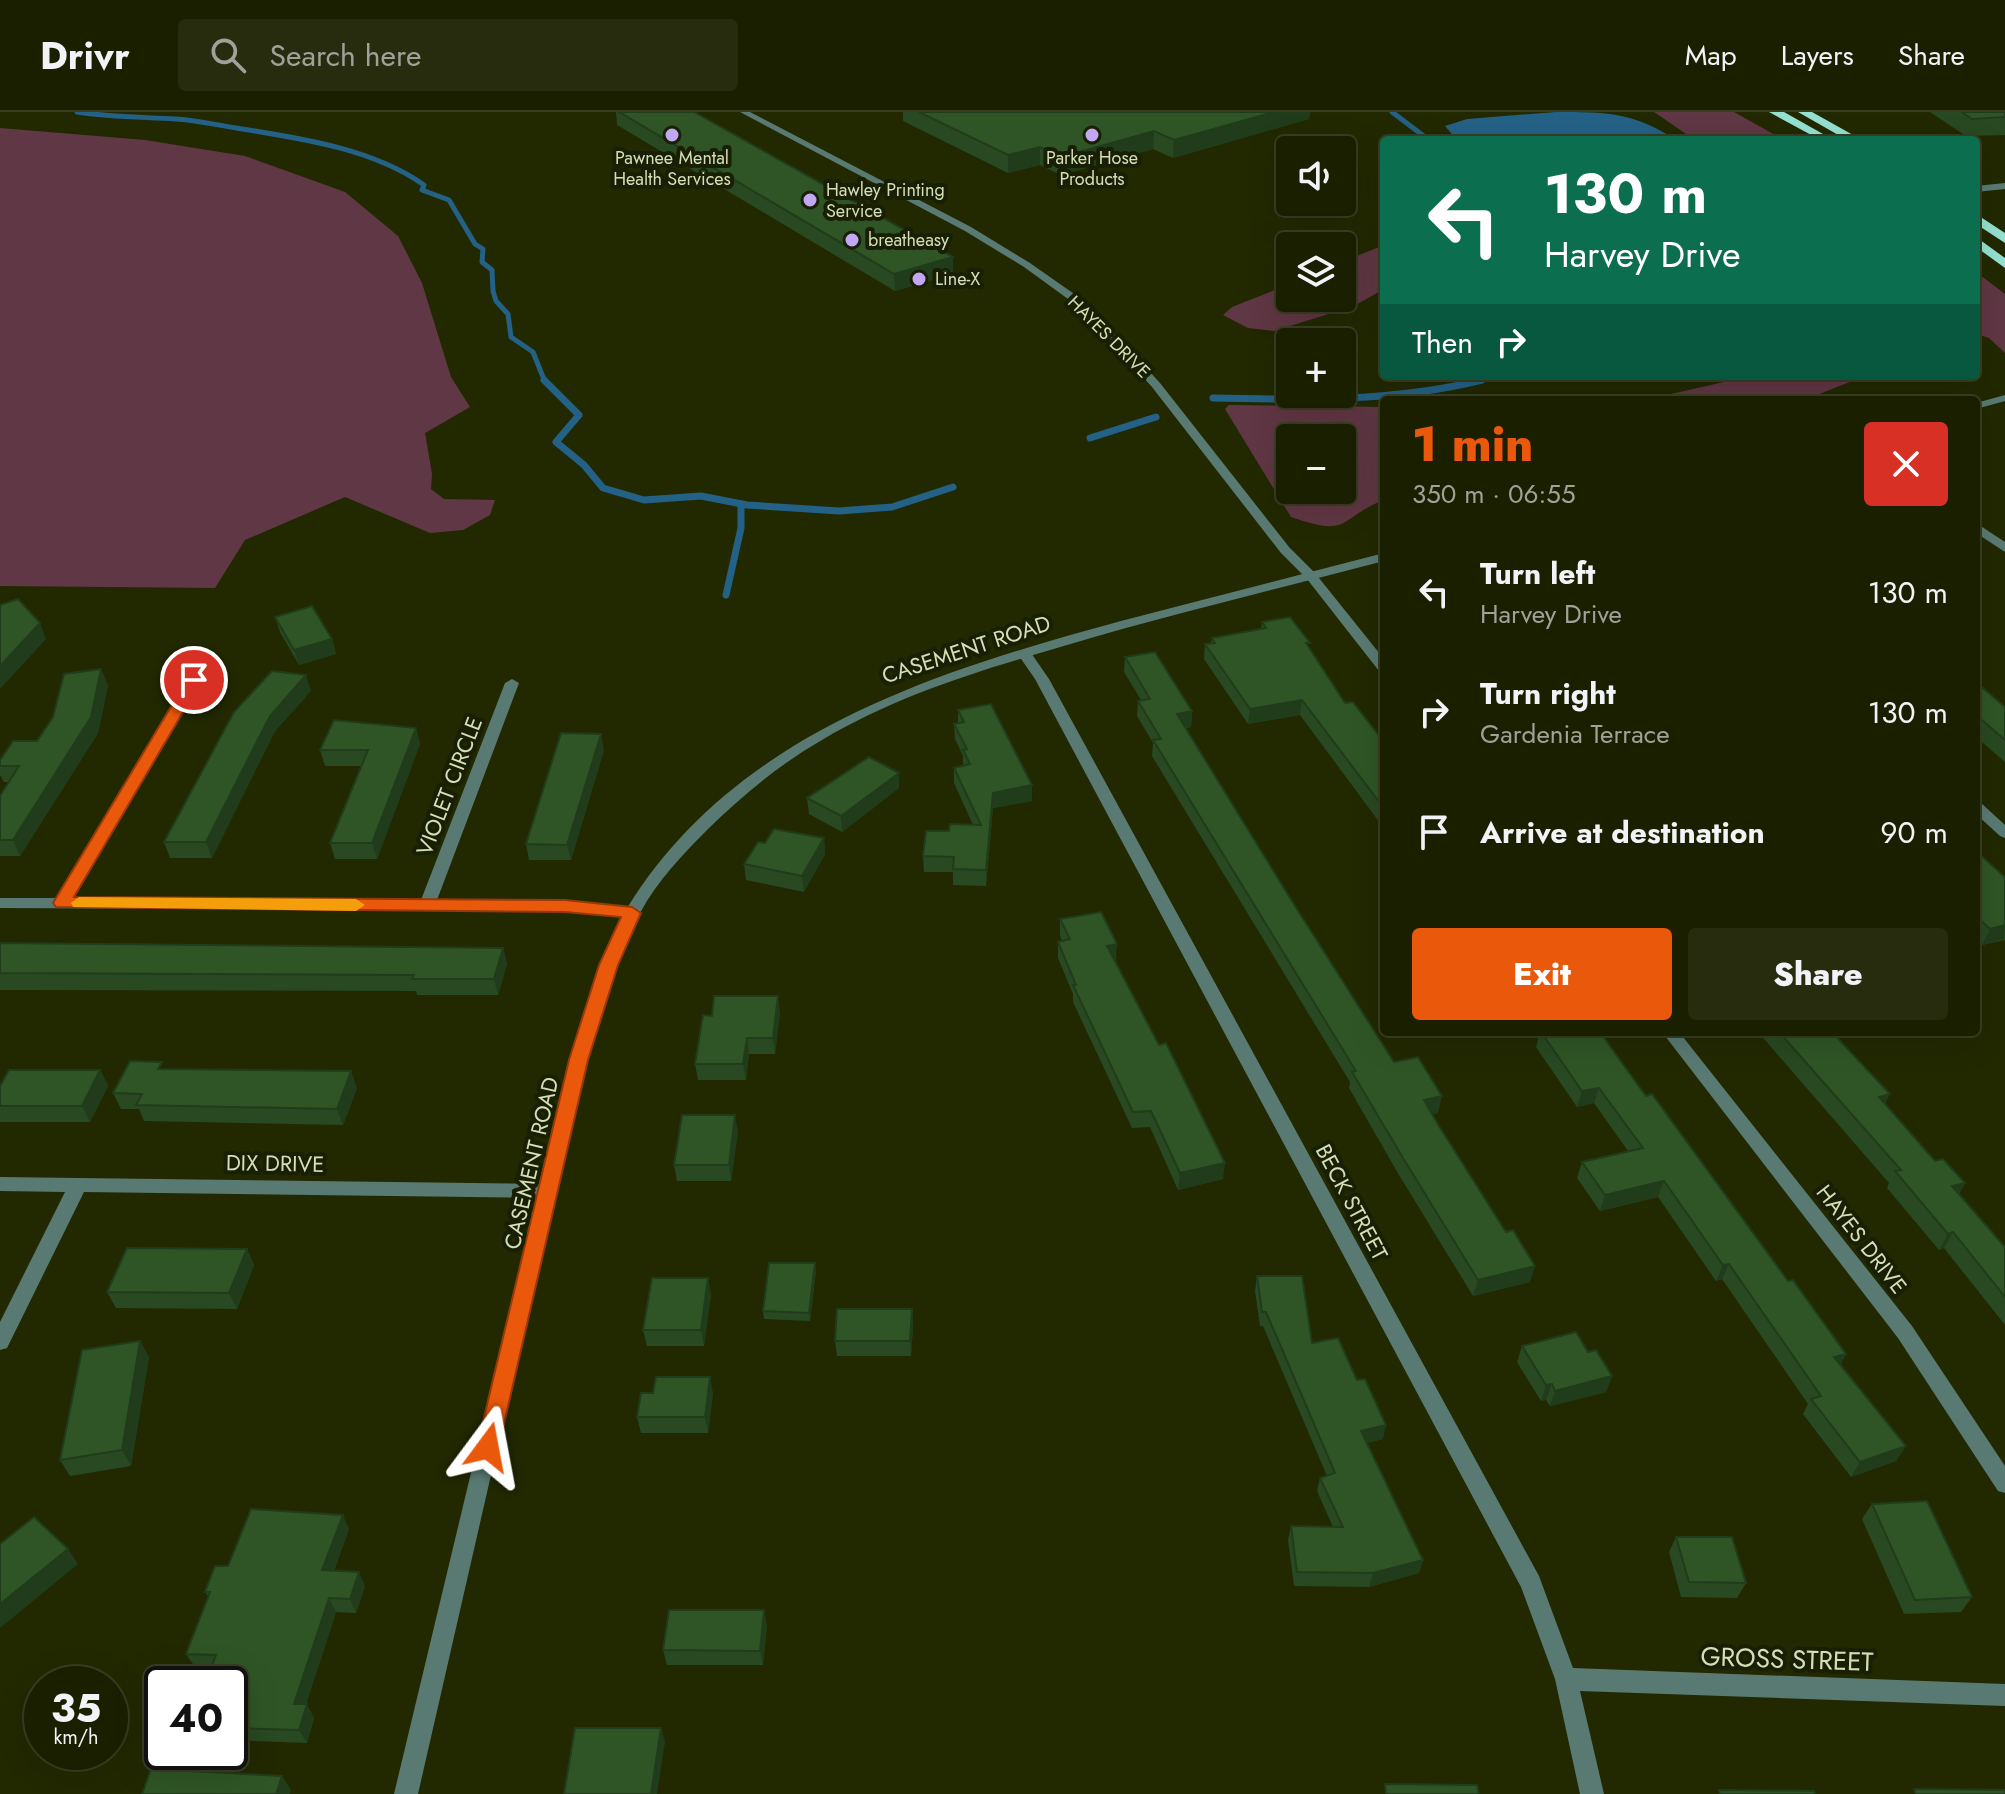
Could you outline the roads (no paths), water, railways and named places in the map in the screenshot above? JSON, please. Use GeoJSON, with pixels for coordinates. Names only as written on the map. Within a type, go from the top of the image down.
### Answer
{"type":"FeatureCollection","features":[{"type":"Feature","properties":{"kind":"highway"},"geometry":{"type":"LineString","coordinates":[[1775,112],[1820,136]]}},
{"type":"Feature","properties":{"kind":"highway"},"geometry":{"type":"LineString","coordinates":[[1804,112],[1849,136]]}},
{"type":"Feature","properties":{"kind":"highway"},"geometry":{"type":"LineString","coordinates":[[1980,221],[2005,239]]}},
{"type":"Feature","properties":{"kind":"highway"},"geometry":{"type":"LineString","coordinates":[[1980,244],[2005,264]]}},
{"type":"Feature","properties":{"kind":"street","name":"HAYES DRIVE"},"geometry":{"type":"LineString","coordinates":[[744,112],[968,229],[1027,265],[1083,305],[1156,385],[1285,550],[1311,576],[1380,663]]}},
{"type":"Feature","properties":{"kind":"street"},"geometry":{"type":"LineString","coordinates":[[1980,189],[2005,186]]}},
{"type":"Feature","properties":{"kind":"street"},"geometry":{"type":"LineString","coordinates":[[1980,405],[2005,398]]}},
{"type":"Feature","properties":{"kind":"street"},"geometry":{"type":"LineString","coordinates":[[1980,530],[2005,548]]}},
{"type":"Feature","properties":{"kind":"street","name":"CASEMENT ROAD"},"geometry":{"type":"LineString","coordinates":[[406,1794],[578,1060],[609,965],[632,913],[655,879],[713,813],[781,757],[872,706],[933,681],[1139,619],[1380,558]]}},
{"type":"Feature","properties":{"kind":"street","name":"BECK STREET"},"geometry":{"type":"LineString","coordinates":[[1024,653],[1042,679],[1531,1583],[1566,1679],[1592,1794]]}},
{"type":"Feature","properties":{"kind":"street"},"geometry":{"type":"LineString","coordinates":[[62,903],[194,680]]}},
{"type":"Feature","properties":{"kind":"street","name":"VIOLET CIRCLE"},"geometry":{"type":"LineString","coordinates":[[427,905],[512,683]]}},
{"type":"Feature","properties":{"kind":"street"},"geometry":{"type":"LineString","coordinates":[[1980,810],[2005,833]]}},
{"type":"Feature","properties":{"kind":"street"},"geometry":{"type":"LineString","coordinates":[[0,903],[565,906],[632,913]]}},
{"type":"Feature","properties":{"kind":"street","name":"HAYES DRIVE"},"geometry":{"type":"LineString","coordinates":[[1673,1036],[1905,1332],[2005,1484]]}},
{"type":"Feature","properties":{"kind":"street","name":"DIX DRIVE"},"geometry":{"type":"LineString","coordinates":[[0,1184],[549,1191]]}},
{"type":"Feature","properties":{"kind":"street"},"geometry":{"type":"LineString","coordinates":[[0,1342],[78,1185]]}},
{"type":"Feature","properties":{"kind":"street","name":"GROSS STREET"},"geometry":{"type":"LineString","coordinates":[[1566,1679],[2005,1695]]}},
{"type":"Feature","properties":{"kind":"water"},"geometry":{"type":"Polygon","coordinates":[[[1590,112],[1632,119],[1669,136],[1454,136],[1445,126],[1467,119],[1590,112]]]}},
{"type":"Feature","properties":{"kind":"waterway"},"geometry":{"type":"LineString","coordinates":[[77,112],[191,120],[284,136],[358,153],[404,172],[424,185],[422,190],[449,200],[475,244],[483,249],[482,262],[492,270],[493,291],[496,301],[508,314],[511,337],[533,352],[544,380]]}},
{"type":"Feature","properties":{"kind":"waterway"},"geometry":{"type":"LineString","coordinates":[[1392,112],[1424,136]]}},
{"type":"Feature","properties":{"kind":"waterway"},"geometry":{"type":"LineString","coordinates":[[544,380],[579,415],[556,442],[584,465],[603,488],[644,500],[701,496],[747,505],[839,511],[892,507],[953,487]]}},
{"type":"Feature","properties":{"kind":"waterway"},"geometry":{"type":"LineString","coordinates":[[1382,396],[1480,380]]}},
{"type":"Feature","properties":{"kind":"waterway"},"geometry":{"type":"LineString","coordinates":[[1474,382],[1480,380]]}},
{"type":"Feature","properties":{"kind":"waterway"},"geometry":{"type":"LineString","coordinates":[[1213,398],[1380,396]]}},
{"type":"Feature","properties":{"kind":"waterway"},"geometry":{"type":"LineString","coordinates":[[1090,438],[1156,417]]}},
{"type":"Feature","properties":{"kind":"waterway"},"geometry":{"type":"LineString","coordinates":[[726,595],[741,528],[741,504]]}},
{"type":"Feature","properties":{"kind":"place","name":"Pawnee Mental Health Services"},"geometry":{"type":"Point","coordinates":[672,135]}},
{"type":"Feature","properties":{"kind":"place","name":"Parker Hose Products"},"geometry":{"type":"Point","coordinates":[1092,135]}},
{"type":"Feature","properties":{"kind":"place","name":"Hawley Printing Service"},"geometry":{"type":"Point","coordinates":[810,200]}},
{"type":"Feature","properties":{"kind":"place","name":"breatheasy"},"geometry":{"type":"Point","coordinates":[852,240]}},
{"type":"Feature","properties":{"kind":"place","name":"Line-X"},"geometry":{"type":"Point","coordinates":[919,279]}}]}
